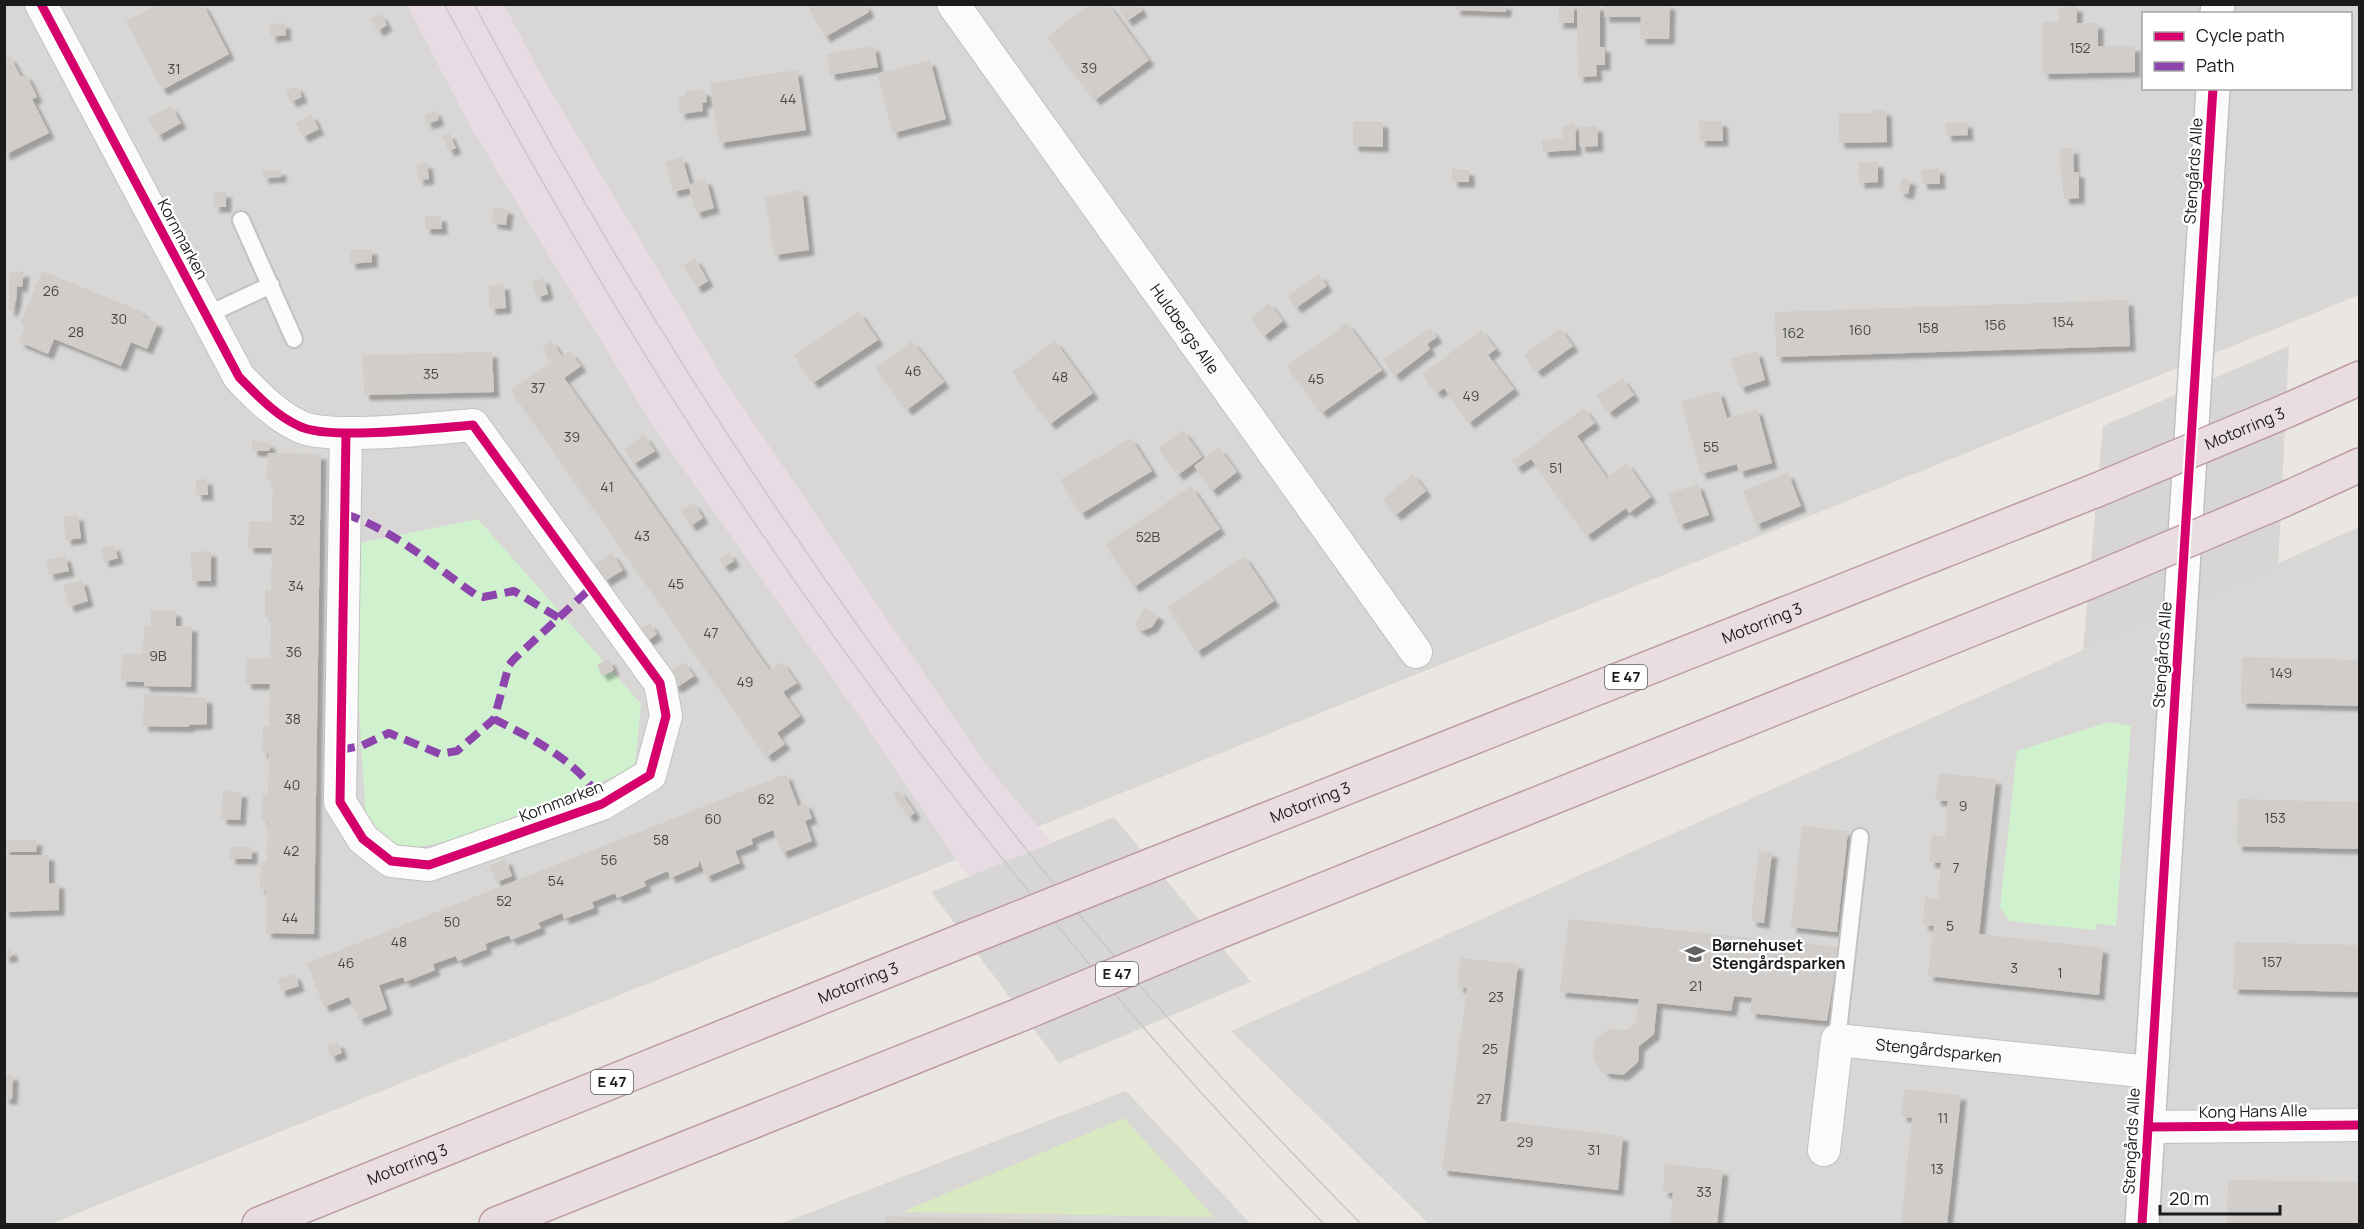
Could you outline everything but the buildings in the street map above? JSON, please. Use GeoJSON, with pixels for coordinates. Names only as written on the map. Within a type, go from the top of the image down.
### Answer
{"type":"FeatureCollection","features":[{"type":"Feature","properties":{"kind":"highway","name":"Motorring 3"},"geometry":{"type":"LineString","coordinates":[[259,1224],[966,939],[2097,490],[2360,378]]}},
{"type":"Feature","properties":{"kind":"highway","name":"E 47"},"geometry":{"type":"LineString","coordinates":[[496,1224],[1022,1014],[1213,934],[2089,582],[2360,465]]}},
{"type":"Feature","properties":{"kind":"street","name":"Kornmarken"},"geometry":{"type":"LineString","coordinates":[[41,4],[239,377],[269,406],[301,428],[346,433],[473,425],[660,683],[666,716],[650,775],[602,804],[429,865],[391,861],[363,839],[340,802],[346,433]]}},
{"type":"Feature","properties":{"kind":"street","name":"Huldbergs Alle"},"geometry":{"type":"LineString","coordinates":[[953,4],[1416,652]]}},
{"type":"Feature","properties":{"kind":"street","name":"Stengårds Alle"},"geometry":{"type":"LineString","coordinates":[[2142,1224],[2213,90]]}},
{"type":"Feature","properties":{"kind":"street","name":"Stengårdsparken"},"geometry":{"type":"LineString","coordinates":[[1837,1040],[2150,1072]]}},
{"type":"Feature","properties":{"kind":"street"},"geometry":{"type":"LineString","coordinates":[[1824,1150],[1837,1040]]}},
{"type":"Feature","properties":{"kind":"street","name":"Kong Hans Alle"},"geometry":{"type":"LineString","coordinates":[[2148,1127],[2360,1125]]}},
{"type":"Feature","properties":{"kind":"lane"},"geometry":{"type":"LineString","coordinates":[[242,220],[294,339]]}},
{"type":"Feature","properties":{"kind":"lane"},"geometry":{"type":"LineString","coordinates":[[207,315],[271,285]]}},
{"type":"Feature","properties":{"kind":"lane"},"geometry":{"type":"LineString","coordinates":[[1837,1040],[1860,837]]}},
{"type":"Feature","properties":{"kind":"shaded area"},"geometry":{"type":"Polygon","coordinates":[[[5,5],[2359,5],[2359,295],[51,1224],[5,1224],[5,5]]]}},
{"type":"Feature","properties":{"kind":"shaded area"},"geometry":{"type":"Polygon","coordinates":[[[407,5],[504,5],[543,78],[725,381],[985,763],[1051,842],[968,877],[859,716],[654,428],[470,126],[407,5]]]}},
{"type":"Feature","properties":{"kind":"shaded area"},"geometry":{"type":"Polygon","coordinates":[[[2359,527],[2359,1224],[1429,1224],[1231,1031],[2359,527]]]}},
{"type":"Feature","properties":{"kind":"shaded area"},"geometry":{"type":"Polygon","coordinates":[[[1743,828],[1753,855],[1616,904],[1610,879],[1743,828]]]}},
{"type":"Feature","properties":{"kind":"shaded area"},"geometry":{"type":"Polygon","coordinates":[[[1126,1091],[1251,1224],[780,1224],[1126,1091]]]}},
{"type":"Feature","properties":{"kind":"shaded area"},"geometry":{"type":"Polygon","coordinates":[[[1745,1151],[1835,1160],[1828,1224],[1737,1224],[1745,1151]]]}},
{"type":"Feature","properties":{"kind":"green space"},"geometry":{"type":"Polygon","coordinates":[[[478,519],[641,704],[635,766],[489,835],[399,850],[366,818],[357,679],[360,543],[478,519]]]}},
{"type":"Feature","properties":{"kind":"green space"},"geometry":{"type":"Polygon","coordinates":[[[2109,722],[2131,726],[2116,926],[2096,924],[2096,930],[2009,921],[2000,907],[2017,751],[2109,722]]]}},
{"type":"Feature","properties":{"kind":"green space"},"geometry":{"type":"Polygon","coordinates":[[[1124,1118],[1214,1217],[902,1212],[1124,1118]]]}},
{"type":"Feature","properties":{"kind":"pier"},"geometry":{"type":"Polygon","coordinates":[[[2289,346],[2278,570],[2083,650],[2103,426],[2289,346]]]}},
{"type":"Feature","properties":{"kind":"pier"},"geometry":{"type":"Polygon","coordinates":[[[1114,817],[1251,982],[1059,1063],[931,892],[1114,817]]]}},
{"type":"Feature","properties":{"kind":"tram line"},"geometry":{"type":"LineString","coordinates":[[444,4],[515,134],[627,326],[706,451],[812,606],[949,791],[1020,881],[1168,1056],[1324,1224]]}},
{"type":"Feature","properties":{"kind":"tram line"},"geometry":{"type":"LineString","coordinates":[[474,4],[534,114],[662,331],[798,541],[870,643],[945,745],[1062,894],[1229,1086],[1361,1224]]}},
{"type":"Feature","properties":{"kind":"marked path"},"geometry":{"type":"LineString","coordinates":[[345,514],[397,539],[476,595],[483,597],[514,591],[559,618]]}},
{"type":"Feature","properties":{"kind":"marked path"},"geometry":{"type":"LineString","coordinates":[[340,750],[361,746],[389,733],[440,754],[457,751],[494,719],[509,665],[591,588]]}},
{"type":"Feature","properties":{"kind":"marked path"},"geometry":{"type":"LineString","coordinates":[[494,719],[525,735],[570,764],[594,789],[602,804]]}},
{"type":"Feature","properties":{"kind":"cycle path"},"geometry":{"type":"LineString","coordinates":[[41,4],[239,377],[260,398],[299,426],[333,433],[409,431],[473,425],[660,683],[666,716],[650,775],[602,804],[429,865],[391,861],[363,839],[340,802],[346,433]]}},
{"type":"Feature","properties":{"kind":"cycle path"},"geometry":{"type":"LineString","coordinates":[[2142,1224],[2213,90]]}},
{"type":"Feature","properties":{"kind":"cycle path"},"geometry":{"type":"LineString","coordinates":[[2148,1127],[2360,1125]]}},
{"type":"Feature","properties":{"kind":"place","name":"Børnehuset Stengårdsparken"},"geometry":{"type":"Point","coordinates":[1695,954]}}]}
